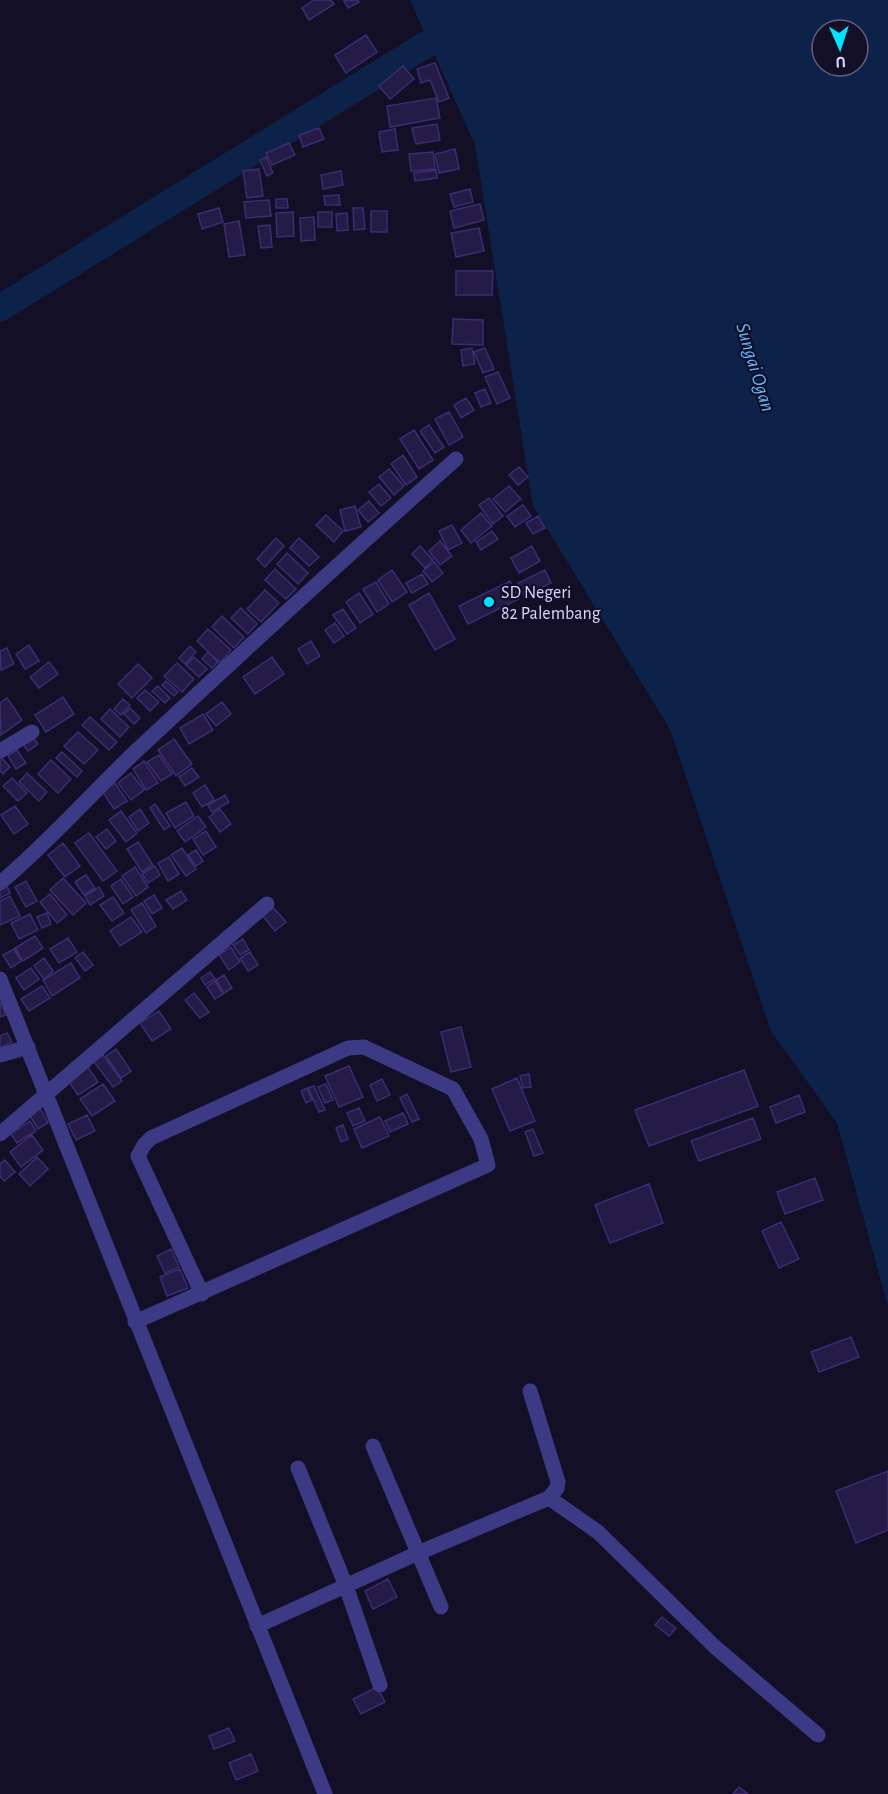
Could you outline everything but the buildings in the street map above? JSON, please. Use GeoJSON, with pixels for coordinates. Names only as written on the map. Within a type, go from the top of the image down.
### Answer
{"type":"FeatureCollection","features":[{"type":"Feature","properties":{"kind":"street"},"geometry":{"type":"LineString","coordinates":[[0,883],[41,845],[76,807],[283,614],[456,459]]}},
{"type":"Feature","properties":{"kind":"street"},"geometry":{"type":"LineString","coordinates":[[0,751],[32,732]]}},
{"type":"Feature","properties":{"kind":"street"},"geometry":{"type":"LineString","coordinates":[[0,1134],[267,904]]}},
{"type":"Feature","properties":{"kind":"street"},"geometry":{"type":"LineString","coordinates":[[0,979],[325,1794]]}},
{"type":"Feature","properties":{"kind":"street"},"geometry":{"type":"LineString","coordinates":[[0,1055],[28,1047]]}},
{"type":"Feature","properties":{"kind":"street"},"geometry":{"type":"LineString","coordinates":[[135,1322],[202,1294],[488,1165],[481,1138],[453,1089],[364,1047],[348,1048],[151,1137],[138,1156],[202,1294]]}},
{"type":"Feature","properties":{"kind":"street"},"geometry":{"type":"LineString","coordinates":[[257,1626],[418,1553],[549,1498],[558,1488],[558,1482],[530,1391]]}},
{"type":"Feature","properties":{"kind":"street"},"geometry":{"type":"LineString","coordinates":[[373,1446],[441,1607]]}},
{"type":"Feature","properties":{"kind":"street"},"geometry":{"type":"LineString","coordinates":[[298,1468],[346,1586],[380,1685]]}},
{"type":"Feature","properties":{"kind":"street"},"geometry":{"type":"LineString","coordinates":[[549,1498],[598,1532],[714,1646],[818,1735]]}},
{"type":"Feature","properties":{"kind":"water","name":"Sungai Ogan"},"geometry":{"type":"Polygon","coordinates":[[[410,0],[888,0],[888,1306],[837,1123],[771,1031],[670,729],[533,506],[475,145],[410,0]]]}},
{"type":"Feature","properties":{"kind":"waterway"},"geometry":{"type":"LineString","coordinates":[[0,308],[427,44]]}},
{"type":"Feature","properties":{"kind":"place","name":"SD Negeri 82 Palembang"},"geometry":{"type":"Point","coordinates":[489,602]}}]}
